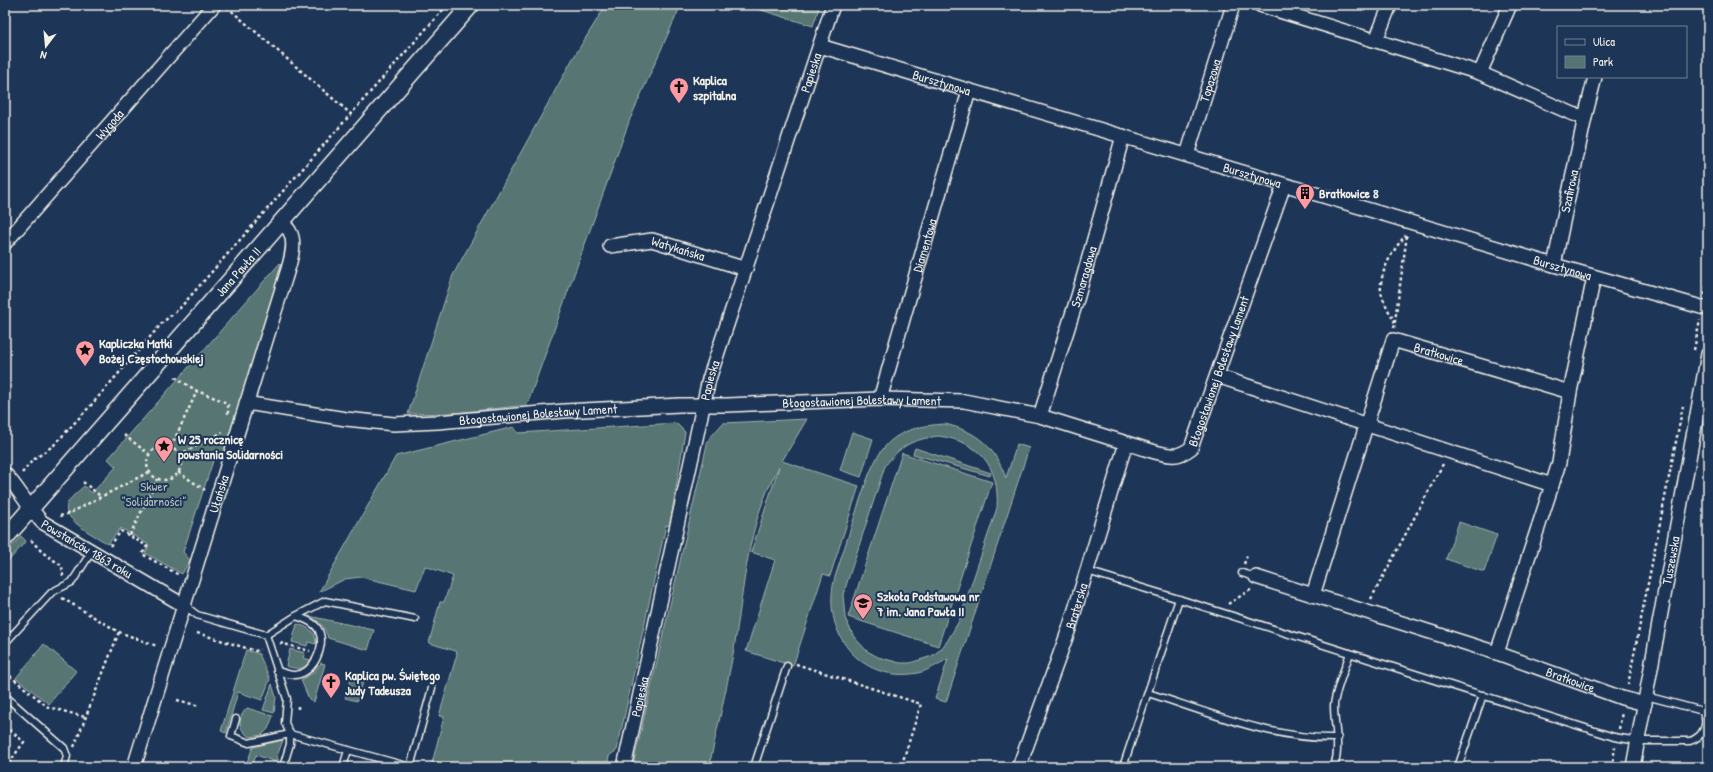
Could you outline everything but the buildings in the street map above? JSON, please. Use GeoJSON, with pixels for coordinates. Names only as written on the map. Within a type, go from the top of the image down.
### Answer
{"type":"FeatureCollection","features":[{"type":"Feature","properties":{"kind":"street","name":"Wygoda"},"geometry":{"type":"LineString","coordinates":[[5,243],[214,5]]}},
{"type":"Feature","properties":{"kind":"street","name":"Jana Pawła II"},"geometry":{"type":"LineString","coordinates":[[5,538],[471,5]]}},
{"type":"Feature","properties":{"kind":"street","name":"Papieska"},"geometry":{"type":"LineString","coordinates":[[624,767],[710,376],[833,5]]}},
{"type":"Feature","properties":{"kind":"street","name":"Topazowa"},"geometry":{"type":"LineString","coordinates":[[1187,155],[1233,5]]}},
{"type":"Feature","properties":{"kind":"street"},"geometry":{"type":"LineString","coordinates":[[1260,5],[1376,40],[1480,74],[1585,117]]}},
{"type":"Feature","properties":{"kind":"street"},"geometry":{"type":"LineString","coordinates":[[1376,40],[1390,5]]}},
{"type":"Feature","properties":{"kind":"street"},"geometry":{"type":"LineString","coordinates":[[1480,74],[1510,5]]}},
{"type":"Feature","properties":{"kind":"street","name":"Bursztynowa"},"geometry":{"type":"LineString","coordinates":[[820,46],[1554,265],[1593,283],[1705,308]]}},
{"type":"Feature","properties":{"kind":"street","name":"Szafirowa"},"geometry":{"type":"LineString","coordinates":[[1554,265],[1585,117],[1595,78]]}},
{"type":"Feature","properties":{"kind":"street","name":"Diamentowa"},"geometry":{"type":"LineString","coordinates":[[880,399],[969,90]]}},
{"type":"Feature","properties":{"kind":"street","name":"Szmaragdowa"},"geometry":{"type":"LineString","coordinates":[[1040,416],[1078,296],[1123,136]]}},
{"type":"Feature","properties":{"kind":"street","name":"Błogosławionej Bolesławy Lament"},"geometry":{"type":"LineString","coordinates":[[246,403],[346,419],[394,424],[438,422],[564,411],[703,405],[880,399],[964,401],[1040,416],[1166,455],[1182,455],[1191,448],[1284,185]]}},
{"type":"Feature","properties":{"kind":"street","name":"Ułańska"},"geometry":{"type":"LineString","coordinates":[[134,767],[185,606],[290,260],[292,239],[290,232],[281,222]]}},
{"type":"Feature","properties":{"kind":"street","name":"Watykańska"},"geometry":{"type":"LineString","coordinates":[[610,246],[652,240],[746,269]]}},
{"type":"Feature","properties":{"kind":"street"},"geometry":{"type":"LineString","coordinates":[[1497,653],[1559,463],[1570,392],[1593,283]]}},
{"type":"Feature","properties":{"kind":"street"},"geometry":{"type":"LineString","coordinates":[[1313,595],[1393,340]]}},
{"type":"Feature","properties":{"kind":"street","name":"Bratkowice"},"geometry":{"type":"LineString","coordinates":[[1393,340],[1570,392]]}},
{"type":"Feature","properties":{"kind":"street","name":"Tuszewska"},"geometry":{"type":"LineString","coordinates":[[1633,767],[1708,354]]}},
{"type":"Feature","properties":{"kind":"street"},"geometry":{"type":"LineString","coordinates":[[1217,376],[1552,485]]}},
{"type":"Feature","properties":{"kind":"street","name":"Braterska"},"geometry":{"type":"LineString","coordinates":[[1019,767],[1069,629],[1126,442]]}},
{"type":"Feature","properties":{"kind":"street","name":"Powstańców 1863 roku"},"geometry":{"type":"LineString","coordinates":[[9,478],[30,509],[51,528],[185,606]]}},
{"type":"Feature","properties":{"kind":"street","name":"Bratkowice"},"geometry":{"type":"LineString","coordinates":[[1256,577],[1497,653],[1625,698],[1645,700]]}},
{"type":"Feature","properties":{"kind":"lane"},"geometry":{"type":"LineString","coordinates":[[5,643],[52,592],[72,582],[92,551]]}},
{"type":"Feature","properties":{"kind":"lane"},"geometry":{"type":"LineString","coordinates":[[1087,571],[1617,737],[1638,742],[1690,741],[1697,739],[1702,733],[1706,724],[1706,717],[1703,711],[1645,700]]}},
{"type":"Feature","properties":{"kind":"lane"},"geometry":{"type":"LineString","coordinates":[[1242,573],[1256,577]]}},
{"type":"Feature","properties":{"kind":"lane"},"geometry":{"type":"LineString","coordinates":[[1123,767],[1179,599]]}},
{"type":"Feature","properties":{"kind":"lane"},"geometry":{"type":"LineString","coordinates":[[185,606],[197,615],[266,635],[296,616],[325,601],[415,619]]}},
{"type":"Feature","properties":{"kind":"lane"},"geometry":{"type":"LineString","coordinates":[[277,671],[295,675],[306,672],[311,667],[318,653],[320,638],[319,631],[314,625],[296,616]]}},
{"type":"Feature","properties":{"kind":"lane"},"geometry":{"type":"LineString","coordinates":[[266,635],[287,699],[286,724],[290,734],[290,744],[283,767]]}},
{"type":"Feature","properties":{"kind":"lane"},"geometry":{"type":"LineString","coordinates":[[1334,767],[1338,756],[1338,738],[1334,705],[1350,653]]}},
{"type":"Feature","properties":{"kind":"lane"},"geometry":{"type":"LineString","coordinates":[[754,767],[787,666]]}},
{"type":"Feature","properties":{"kind":"lane"},"geometry":{"type":"LineString","coordinates":[[236,719],[231,736],[249,743],[290,734],[406,767],[432,688]]}},
{"type":"Feature","properties":{"kind":"lane"},"geometry":{"type":"LineString","coordinates":[[1148,693],[1259,728],[1324,738],[1338,738]]}},
{"type":"Feature","properties":{"kind":"lane"},"geometry":{"type":"LineString","coordinates":[[1458,767],[1483,695]]}},
{"type":"Feature","properties":{"kind":"lane"},"geometry":{"type":"LineString","coordinates":[[5,696],[64,748],[68,756],[64,767]]}},
{"type":"Feature","properties":{"kind":"lane"},"geometry":{"type":"LineString","coordinates":[[343,767],[348,750]]}},
{"type":"Feature","properties":{"kind":"path"},"geometry":{"type":"LineString","coordinates":[[225,5],[364,126]]}},
{"type":"Feature","properties":{"kind":"path"},"geometry":{"type":"LineString","coordinates":[[9,478],[54,445],[93,404],[163,322],[179,310],[447,5]]}},
{"type":"Feature","properties":{"kind":"path"},"geometry":{"type":"LineString","coordinates":[[1393,340],[1407,234],[1397,244],[1388,263],[1381,291],[1395,323]]}},
{"type":"Feature","properties":{"kind":"path"},"geometry":{"type":"LineString","coordinates":[[1693,357],[1705,308],[1708,280]]}},
{"type":"Feature","properties":{"kind":"path"},"geometry":{"type":"LineString","coordinates":[[176,377],[197,391],[223,400],[228,404],[228,417]]}},
{"type":"Feature","properties":{"kind":"path"},"geometry":{"type":"LineString","coordinates":[[171,447],[197,391]]}},
{"type":"Feature","properties":{"kind":"path"},"geometry":{"type":"LineString","coordinates":[[1612,767],[1684,402]]}},
{"type":"Feature","properties":{"kind":"path"},"geometry":{"type":"LineString","coordinates":[[179,455],[229,429]]}},
{"type":"Feature","properties":{"kind":"path"},"geometry":{"type":"LineString","coordinates":[[124,435],[149,454]]}},
{"type":"Feature","properties":{"kind":"path"},"geometry":{"type":"LineString","coordinates":[[158,446],[171,447],[179,455],[181,466],[172,478],[165,480],[157,479],[149,472],[147,466],[149,454],[158,446]]}},
{"type":"Feature","properties":{"kind":"path"},"geometry":{"type":"LineString","coordinates":[[1367,605],[1450,451]]}},
{"type":"Feature","properties":{"kind":"path"},"geometry":{"type":"LineString","coordinates":[[66,520],[60,516],[70,513],[149,472]]}},
{"type":"Feature","properties":{"kind":"path"},"geometry":{"type":"LineString","coordinates":[[178,472],[205,490]]}},
{"type":"Feature","properties":{"kind":"path"},"geometry":{"type":"LineString","coordinates":[[130,535],[157,479]]}},
{"type":"Feature","properties":{"kind":"path"},"geometry":{"type":"LineString","coordinates":[[83,482],[100,497]]}},
{"type":"Feature","properties":{"kind":"path"},"geometry":{"type":"LineString","coordinates":[[104,543],[110,546],[121,531],[147,546],[142,554],[183,577]]}},
{"type":"Feature","properties":{"kind":"path"},"geometry":{"type":"LineString","coordinates":[[31,540],[42,552],[62,566],[63,577],[52,592],[119,632],[152,645],[161,646]]}},
{"type":"Feature","properties":{"kind":"path"},"geometry":{"type":"LineString","coordinates":[[1225,614],[1228,603],[1252,590],[1256,577]]}},
{"type":"Feature","properties":{"kind":"path"},"geometry":{"type":"LineString","coordinates":[[76,742],[119,632]]}},
{"type":"Feature","properties":{"kind":"path"},"geometry":{"type":"LineString","coordinates":[[197,633],[256,651],[278,642],[306,650]]}},
{"type":"Feature","properties":{"kind":"path"},"geometry":{"type":"LineString","coordinates":[[787,666],[795,663],[921,704],[901,767]]}},
{"type":"Feature","properties":{"kind":"path"},"geometry":{"type":"LineString","coordinates":[[5,672],[48,707],[85,717]]}},
{"type":"Feature","properties":{"kind":"path"},"geometry":{"type":"LineString","coordinates":[[177,700],[199,706]]}},
{"type":"Feature","properties":{"kind":"path"},"geometry":{"type":"LineString","coordinates":[[5,726],[24,742],[6,767]]}},
{"type":"Feature","properties":{"kind":"green space"},"geometry":{"type":"Polygon","coordinates":[[[606,5],[681,5],[630,119],[527,405],[455,413],[408,414],[453,275],[572,60],[606,5]]]}},
{"type":"Feature","properties":{"kind":"green space"},"geometry":{"type":"Polygon","coordinates":[[[745,5],[807,5],[813,7],[814,5],[820,5],[813,26],[745,5]]]}},
{"type":"Feature","properties":{"kind":"green space","name":"Skwer \"Solidarności\""},"geometry":{"type":"Polygon","coordinates":[[[280,263],[281,265],[274,290],[222,459],[214,458],[183,552],[190,560],[182,574],[145,553],[149,545],[121,528],[108,544],[82,528],[69,516],[67,505],[70,500],[84,486],[92,493],[116,467],[108,459],[280,263]]]}},
{"type":"Feature","properties":{"kind":"green space"},"geometry":{"type":"Polygon","coordinates":[[[807,419],[782,461],[859,486],[830,576],[823,574],[793,666],[746,651],[775,560],[751,552],[779,467],[759,512],[753,535],[733,654],[709,767],[636,767],[637,763],[634,761],[708,440],[723,423],[807,419]]]}},
{"type":"Feature","properties":{"kind":"green space"},"geometry":{"type":"Polygon","coordinates":[[[676,423],[685,432],[670,526],[666,525],[617,750],[609,756],[607,767],[431,767],[444,717],[439,716],[457,654],[456,651],[429,643],[440,602],[444,602],[453,576],[425,566],[416,590],[361,577],[345,579],[319,592],[396,456],[514,427],[518,433],[676,423]]]}},
{"type":"Feature","properties":{"kind":"green space"},"geometry":{"type":"Polygon","coordinates":[[[945,424],[957,427],[976,436],[996,457],[1006,478],[1017,444],[1029,448],[946,702],[935,699],[948,659],[930,669],[918,673],[897,674],[878,670],[862,662],[849,649],[839,634],[833,616],[832,597],[835,577],[871,470],[878,456],[896,437],[909,430],[925,426],[945,424]],[[938,436],[921,439],[902,448],[885,466],[843,595],[845,618],[854,637],[867,651],[878,657],[900,663],[910,663],[932,656],[941,649],[948,640],[959,621],[997,508],[997,493],[995,480],[984,458],[965,443],[938,436]]]}},
{"type":"Feature","properties":{"kind":"green space"},"geometry":{"type":"Polygon","coordinates":[[[852,432],[873,439],[861,477],[840,470],[852,432]]]}},
{"type":"Feature","properties":{"kind":"green space"},"geometry":{"type":"Polygon","coordinates":[[[915,448],[991,473],[990,476],[913,454],[915,448]]]}},
{"type":"Feature","properties":{"kind":"green space"},"geometry":{"type":"Polygon","coordinates":[[[902,453],[992,482],[938,646],[848,617],[902,453]]]}},
{"type":"Feature","properties":{"kind":"green space"},"geometry":{"type":"Polygon","coordinates":[[[1459,522],[1497,535],[1484,572],[1446,559],[1459,522]]]}},
{"type":"Feature","properties":{"kind":"green space"},"geometry":{"type":"Polygon","coordinates":[[[21,536],[26,541],[5,565],[5,554],[21,536]]]}},
{"type":"Feature","properties":{"kind":"green space"},"geometry":{"type":"Polygon","coordinates":[[[309,616],[374,630],[368,650],[328,638],[321,625],[309,616]]]}},
{"type":"Feature","properties":{"kind":"green space"},"geometry":{"type":"Polygon","coordinates":[[[297,624],[311,630],[315,636],[316,644],[308,642],[307,646],[292,642],[297,624]]]}},
{"type":"Feature","properties":{"kind":"green space"},"geometry":{"type":"Polygon","coordinates":[[[44,644],[76,671],[49,704],[16,678],[44,644]]]}},
{"type":"Feature","properties":{"kind":"green space"},"geometry":{"type":"Polygon","coordinates":[[[290,649],[305,653],[303,658],[311,660],[303,668],[286,666],[290,649]]]}},
{"type":"Feature","properties":{"kind":"green space"},"geometry":{"type":"Polygon","coordinates":[[[246,650],[259,654],[270,679],[262,700],[238,692],[226,733],[221,731],[246,650]]]}},
{"type":"Feature","properties":{"kind":"green space"},"geometry":{"type":"Polygon","coordinates":[[[321,663],[325,664],[314,702],[309,699],[301,680],[314,672],[321,663]]]}},
{"type":"Feature","properties":{"kind":"green space"},"geometry":{"type":"Polygon","coordinates":[[[352,676],[364,679],[357,701],[345,698],[352,676]]]}},
{"type":"Feature","properties":{"kind":"green space"},"geometry":{"type":"Polygon","coordinates":[[[272,684],[276,697],[274,713],[263,710],[272,684]]]}},
{"type":"Feature","properties":{"kind":"green space"},"geometry":{"type":"Polygon","coordinates":[[[247,708],[273,716],[268,729],[262,735],[250,737],[243,731],[240,720],[247,708]]]}},
{"type":"Feature","properties":{"kind":"green space"},"geometry":{"type":"Polygon","coordinates":[[[283,740],[277,756],[279,763],[256,755],[252,767],[245,767],[253,747],[283,740]]]}},
{"type":"Feature","properties":{"kind":"place","name":"Kaplica szpitalna"},"geometry":{"type":"Point","coordinates":[679,104]}},
{"type":"Feature","properties":{"kind":"place","name":"Bratkowice 8"},"geometry":{"type":"Point","coordinates":[1305,210]}},
{"type":"Feature","properties":{"kind":"place","name":"Kapliczka Matki Bożej Częstochowskiej"},"geometry":{"type":"Point","coordinates":[85,367]}},
{"type":"Feature","properties":{"kind":"place","name":"W 25 rocznicę powstania Solidarności"},"geometry":{"type":"Point","coordinates":[164,463]}},
{"type":"Feature","properties":{"kind":"place","name":"Szkoła Podstawowa nr 7 im. Jana Pawła II"},"geometry":{"type":"Point","coordinates":[863,620]}},
{"type":"Feature","properties":{"kind":"place","name":"Kaplica pw. Świętego Judy Tadeusza"},"geometry":{"type":"Point","coordinates":[331,699]}}]}
